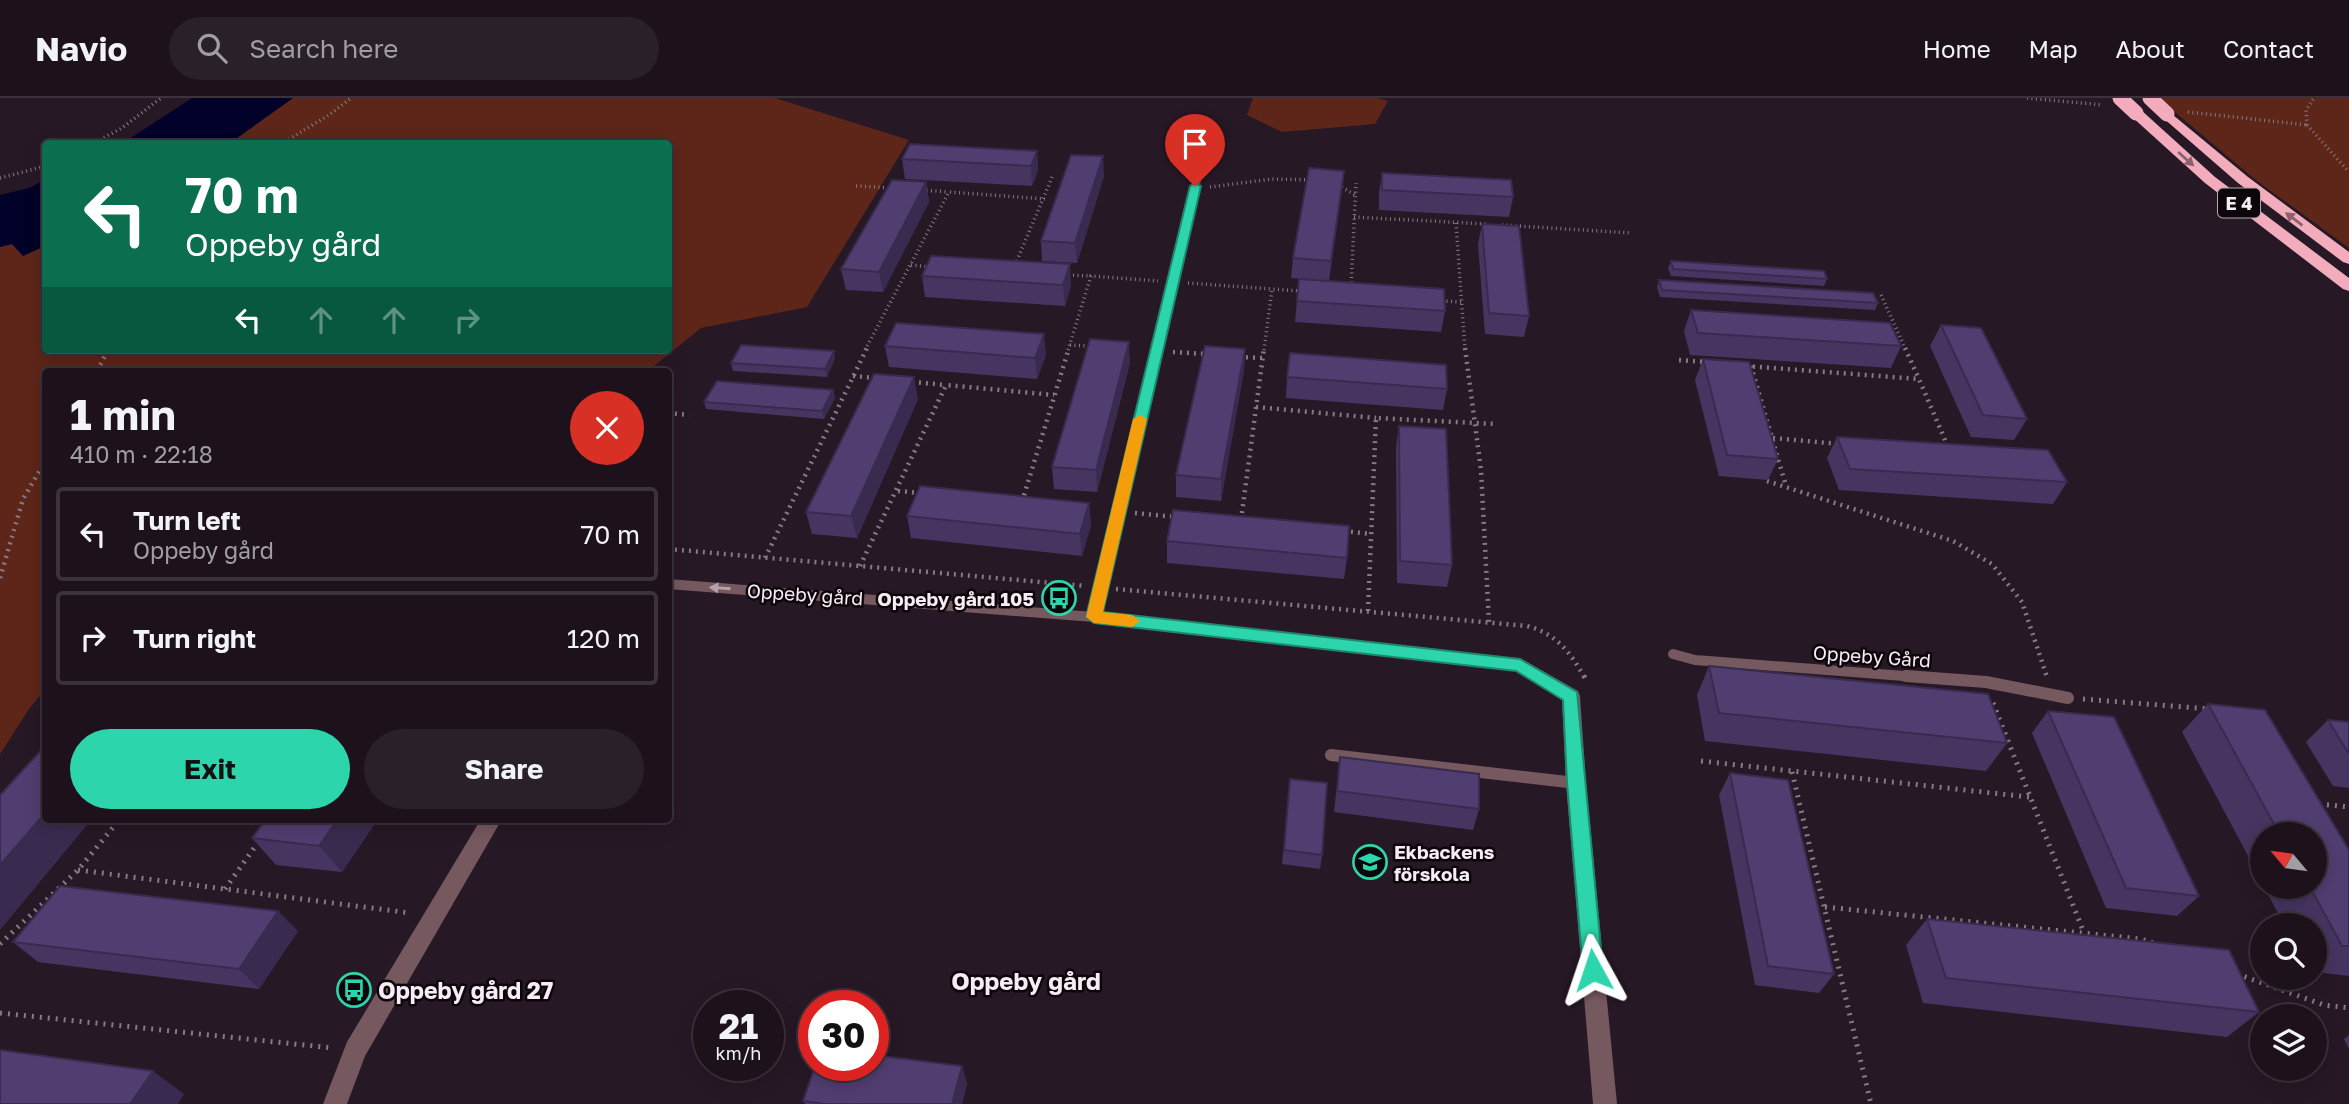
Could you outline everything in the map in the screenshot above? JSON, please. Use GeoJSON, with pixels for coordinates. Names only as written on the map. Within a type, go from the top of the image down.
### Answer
{"type":"FeatureCollection","features":[{"type":"Feature","properties":{"kind":"highway","name":"E 4"},"geometry":{"type":"LineString","coordinates":[[2120,98],[2210,180],[2349,286]]}},
{"type":"Feature","properties":{"kind":"highway","name":"E 4"},"geometry":{"type":"LineString","coordinates":[[2150,98],[2244,180],[2349,259]]}},
{"type":"Feature","properties":{"kind":"street","name":"Oppeby gård"},"geometry":{"type":"LineString","coordinates":[[1520,666],[1571,696],[1576,783],[1605,1104]]}},
{"type":"Feature","properties":{"kind":"street"},"geometry":{"type":"LineString","coordinates":[[335,1104],[355,1050],[490,823]]}},
{"type":"Feature","properties":{"kind":"lane"},"geometry":{"type":"LineString","coordinates":[[1094,617],[1203,156]]}},
{"type":"Feature","properties":{"kind":"lane","name":"Oppeby gård"},"geometry":{"type":"LineString","coordinates":[[672,584],[1094,617],[1520,666]]}},
{"type":"Feature","properties":{"kind":"lane","name":"Oppeby Gård"},"geometry":{"type":"LineString","coordinates":[[1673,654],[1695,660],[1986,682],[2068,698]]}},
{"type":"Feature","properties":{"kind":"lane"},"geometry":{"type":"LineString","coordinates":[[1331,755],[1576,783]]}},
{"type":"Feature","properties":{"kind":"path"},"geometry":{"type":"LineString","coordinates":[[100,140],[122,128],[161,98]]}},
{"type":"Feature","properties":{"kind":"path"},"geometry":{"type":"LineString","coordinates":[[288,140],[351,98]]}},
{"type":"Feature","properties":{"kind":"path"},"geometry":{"type":"LineString","coordinates":[[2314,98],[2306,110],[2307,125],[2349,172]]}},
{"type":"Feature","properties":{"kind":"path"},"geometry":{"type":"LineString","coordinates":[[0,178],[42,167]]}},
{"type":"Feature","properties":{"kind":"path"},"geometry":{"type":"LineString","coordinates":[[1011,272],[1045,199],[1053,175]]}},
{"type":"Feature","properties":{"kind":"path"},"geometry":{"type":"LineString","coordinates":[[1195,186],[1224,187],[1300,177],[1321,181]]}},
{"type":"Feature","properties":{"kind":"path"},"geometry":{"type":"LineString","coordinates":[[1331,183],[1355,195]]}},
{"type":"Feature","properties":{"kind":"path"},"geometry":{"type":"LineString","coordinates":[[1351,295],[1356,183]]}},
{"type":"Feature","properties":{"kind":"path"},"geometry":{"type":"LineString","coordinates":[[856,186],[896,188]]}},
{"type":"Feature","properties":{"kind":"path"},"geometry":{"type":"LineString","coordinates":[[909,189],[1045,199]]}},
{"type":"Feature","properties":{"kind":"path"},"geometry":{"type":"LineString","coordinates":[[765,558],[853,376],[949,192]]}},
{"type":"Feature","properties":{"kind":"path"},"geometry":{"type":"LineString","coordinates":[[1354,217],[1631,233]]}},
{"type":"Feature","properties":{"kind":"path"},"geometry":{"type":"LineString","coordinates":[[1456,223],[1468,384],[1474,401],[1476,424],[1489,622]]}},
{"type":"Feature","properties":{"kind":"path"},"geometry":{"type":"LineString","coordinates":[[911,265],[936,267]]}},
{"type":"Feature","properties":{"kind":"path"},"geometry":{"type":"LineString","coordinates":[[1051,274],[1311,292]]}},
{"type":"Feature","properties":{"kind":"path"},"geometry":{"type":"LineString","coordinates":[[1022,502],[1091,276]]}},
{"type":"Feature","properties":{"kind":"path"},"geometry":{"type":"LineString","coordinates":[[1240,523],[1272,289]]}},
{"type":"Feature","properties":{"kind":"path"},"geometry":{"type":"LineString","coordinates":[[1881,295],[1951,453],[1938,452]]}},
{"type":"Feature","properties":{"kind":"path"},"geometry":{"type":"LineString","coordinates":[[1434,300],[1462,302]]}},
{"type":"Feature","properties":{"kind":"path"},"geometry":{"type":"LineString","coordinates":[[1679,360],[1715,363]]}},
{"type":"Feature","properties":{"kind":"path"},"geometry":{"type":"LineString","coordinates":[[1739,365],[1919,380]]}},
{"type":"Feature","properties":{"kind":"path"},"geometry":{"type":"LineString","coordinates":[[1751,366],[1786,487]]}},
{"type":"Feature","properties":{"kind":"path"},"geometry":{"type":"LineString","coordinates":[[853,376],[881,379]]}},
{"type":"Feature","properties":{"kind":"path"},"geometry":{"type":"LineString","coordinates":[[910,382],[1054,396]]}},
{"type":"Feature","properties":{"kind":"path"},"geometry":{"type":"LineString","coordinates":[[860,566],[946,385]]}},
{"type":"Feature","properties":{"kind":"path"},"geometry":{"type":"LineString","coordinates":[[1256,407],[1376,418],[1496,424]]}},
{"type":"Feature","properties":{"kind":"path"},"geometry":{"type":"LineString","coordinates":[[672,414],[689,415]]}},
{"type":"Feature","properties":{"kind":"path"},"geometry":{"type":"LineString","coordinates":[[1368,611],[1376,418]]}},
{"type":"Feature","properties":{"kind":"path"},"geometry":{"type":"LineString","coordinates":[[1773,438],[1841,444]]}},
{"type":"Feature","properties":{"kind":"path"},"geometry":{"type":"LineString","coordinates":[[0,578],[23,499],[42,467]]}},
{"type":"Feature","properties":{"kind":"path"},"geometry":{"type":"LineString","coordinates":[[1767,481],[1953,541],[1992,564],[2022,602],[2053,694]]}},
{"type":"Feature","properties":{"kind":"path"},"geometry":{"type":"LineString","coordinates":[[672,549],[1527,625],[1562,641],[1591,687]]}},
{"type":"Feature","properties":{"kind":"path"},"geometry":{"type":"LineString","coordinates":[[1986,682],[2084,933]]}},
{"type":"Feature","properties":{"kind":"path"},"geometry":{"type":"LineString","coordinates":[[2068,698],[2205,707],[2215,710]]}},
{"type":"Feature","properties":{"kind":"path"},"geometry":{"type":"LineString","coordinates":[[1701,761],[2029,797]]}},
{"type":"Feature","properties":{"kind":"path"},"geometry":{"type":"LineString","coordinates":[[1792,772],[1871,1104]]}},
{"type":"Feature","properties":{"kind":"path"},"geometry":{"type":"LineString","coordinates":[[2310,803],[2349,807]]}},
{"type":"Feature","properties":{"kind":"path"},"geometry":{"type":"LineString","coordinates":[[0,944],[78,870],[117,823]]}},
{"type":"Feature","properties":{"kind":"path"},"geometry":{"type":"LineString","coordinates":[[225,889],[261,839]]}},
{"type":"Feature","properties":{"kind":"path"},"geometry":{"type":"LineString","coordinates":[[78,870],[435,916]]}},
{"type":"Feature","properties":{"kind":"path"},"geometry":{"type":"LineString","coordinates":[[1825,907],[2141,939],[2166,948]]}},
{"type":"Feature","properties":{"kind":"path"},"geometry":{"type":"LineString","coordinates":[[2227,970],[2324,1005],[2349,1008]]}},
{"type":"Feature","properties":{"kind":"path"},"geometry":{"type":"LineString","coordinates":[[0,1013],[355,1050]]}},
{"type":"Feature","properties":{"kind":"shaded area"},"geometry":{"type":"Polygon","coordinates":[[[293,98],[775,98],[909,140],[807,307],[701,328],[672,352],[672,140],[234,140],[293,98]]]}},
{"type":"Feature","properties":{"kind":"shaded area"},"geometry":{"type":"Polygon","coordinates":[[[1253,98],[1377,98],[1388,101],[1375,124],[1282,132],[1247,115],[1253,98]]]}},
{"type":"Feature","properties":{"kind":"shaded area"},"geometry":{"type":"Polygon","coordinates":[[[2158,98],[2349,98],[2349,248],[2257,181],[2158,98]]]}},
{"type":"Feature","properties":{"kind":"shaded area"},"geometry":{"type":"Polygon","coordinates":[[[12,244],[23,255],[42,247],[42,354],[669,354],[652,368],[42,368],[42,694],[0,754],[0,247],[12,244]]]}},
{"type":"Feature","properties":{"kind":"water"},"geometry":{"type":"Polygon","coordinates":[[[192,98],[293,98],[234,140],[128,140],[192,98]]]}},
{"type":"Feature","properties":{"kind":"water"},"geometry":{"type":"Polygon","coordinates":[[[42,182],[42,247],[23,256],[12,244],[0,247],[0,195],[29,188],[42,182]]]}},
{"type":"Feature","properties":{"kind":"building"},"geometry":{"type":"Polygon","coordinates":[[[910,144],[1037,151],[1031,166],[902,159],[910,144]]]}},
{"type":"Feature","properties":{"kind":"building"},"geometry":{"type":"Polygon","coordinates":[[[1071,155],[1103,156],[1075,243],[1041,241],[1071,155]]]}},
{"type":"Feature","properties":{"kind":"building"},"geometry":{"type":"Polygon","coordinates":[[[1309,168],[1344,171],[1331,261],[1293,258],[1309,168]]]}},
{"type":"Feature","properties":{"kind":"building"},"geometry":{"type":"Polygon","coordinates":[[[1382,173],[1511,180],[1513,197],[1382,190],[1382,173]]]}},
{"type":"Feature","properties":{"kind":"building"},"geometry":{"type":"Polygon","coordinates":[[[892,180],[926,182],[879,272],[841,269],[892,180]]]}},
{"type":"Feature","properties":{"kind":"building"},"geometry":{"type":"Polygon","coordinates":[[[1482,224],[1519,226],[1529,316],[1489,313],[1482,224]]]}},
{"type":"Feature","properties":{"kind":"building"},"geometry":{"type":"Polygon","coordinates":[[[931,256],[1070,264],[1063,285],[922,276],[931,256]]]}},
{"type":"Feature","properties":{"kind":"building"},"geometry":{"type":"Polygon","coordinates":[[[1671,261],[1824,271],[1827,279],[1673,269],[1671,261]]]}},
{"type":"Feature","properties":{"kind":"building"},"geometry":{"type":"Polygon","coordinates":[[[1299,279],[1444,289],[1445,311],[1297,301],[1299,279]]]}},
{"type":"Feature","properties":{"kind":"building"},"geometry":{"type":"Polygon","coordinates":[[[1659,280],[1873,293],[1878,303],[1662,290],[1659,280]]]}},
{"type":"Feature","properties":{"kind":"building"},"geometry":{"type":"Polygon","coordinates":[[[1691,310],[1890,323],[1901,346],[1698,333],[1691,310]]]}},
{"type":"Feature","properties":{"kind":"building"},"geometry":{"type":"Polygon","coordinates":[[[896,323],[1044,334],[1035,358],[885,346],[896,323]]]}},
{"type":"Feature","properties":{"kind":"building"},"geometry":{"type":"Polygon","coordinates":[[[1941,325],[1981,328],[2027,419],[1983,415],[1941,325]]]}},
{"type":"Feature","properties":{"kind":"building"},"geometry":{"type":"Polygon","coordinates":[[[1090,339],[1129,342],[1096,470],[1052,467],[1090,339]]]}},
{"type":"Feature","properties":{"kind":"building"},"geometry":{"type":"Polygon","coordinates":[[[741,345],[834,351],[825,369],[731,363],[741,345]]]}},
{"type":"Feature","properties":{"kind":"building"},"geometry":{"type":"Polygon","coordinates":[[[1205,346],[1245,349],[1221,479],[1176,475],[1205,346]]]}},
{"type":"Feature","properties":{"kind":"building"},"geometry":{"type":"Polygon","coordinates":[[[1290,353],[1446,365],[1447,389],[1287,377],[1290,353]]]}},
{"type":"Feature","properties":{"kind":"building"},"geometry":{"type":"Polygon","coordinates":[[[1703,359],[1749,362],[1778,459],[1727,455],[1703,359]]]}},
{"type":"Feature","properties":{"kind":"building"},"geometry":{"type":"Polygon","coordinates":[[[874,374],[914,377],[851,516],[806,512],[874,374]]]}},
{"type":"Feature","properties":{"kind":"building"},"geometry":{"type":"Polygon","coordinates":[[[717,381],[833,390],[822,411],[704,402],[717,381]]]}},
{"type":"Feature","properties":{"kind":"building"},"geometry":{"type":"Polygon","coordinates":[[[1399,426],[1446,429],[1452,565],[1400,561],[1399,426]]]}},
{"type":"Feature","properties":{"kind":"building"},"geometry":{"type":"Polygon","coordinates":[[[1837,437],[2048,450],[2067,482],[1850,469],[1837,437]]]}},
{"type":"Feature","properties":{"kind":"building"},"geometry":{"type":"Polygon","coordinates":[[[920,486],[1089,503],[1080,534],[907,516],[920,486]]]}},
{"type":"Feature","properties":{"kind":"building"},"geometry":{"type":"Polygon","coordinates":[[[1173,510],[1349,526],[1347,558],[1167,541],[1173,510]]]}},
{"type":"Feature","properties":{"kind":"building"},"geometry":{"type":"Polygon","coordinates":[[[1709,666],[1988,694],[2007,743],[1719,713],[1709,666]]]}},
{"type":"Feature","properties":{"kind":"building"},"geometry":{"type":"Polygon","coordinates":[[[2208,704],[2265,710],[2349,850],[2349,946],[2342,946],[2327,918],[2327,913],[2324,913],[2317,900],[2328,900],[2328,822],[2273,822],[2208,704]]]}},
{"type":"Feature","properties":{"kind":"building"},"geometry":{"type":"Polygon","coordinates":[[[2048,711],[2114,717],[2199,896],[2126,888],[2048,711]]]}},
{"type":"Feature","properties":{"kind":"building"},"geometry":{"type":"Polygon","coordinates":[[[2328,720],[2349,722],[2349,754],[2328,720]]]}},
{"type":"Feature","properties":{"kind":"building"},"geometry":{"type":"Polygon","coordinates":[[[42,749],[42,817],[0,865],[0,795],[42,749]]]}},
{"type":"Feature","properties":{"kind":"building"},"geometry":{"type":"Polygon","coordinates":[[[1340,757],[1479,774],[1479,809],[1337,791],[1340,757]]]}},
{"type":"Feature","properties":{"kind":"building"},"geometry":{"type":"Polygon","coordinates":[[[1730,773],[1788,780],[1834,974],[1768,966],[1730,773]]]}},
{"type":"Feature","properties":{"kind":"building"},"geometry":{"type":"Polygon","coordinates":[[[1290,779],[1327,783],[1322,855],[1284,850],[1290,779]]]}},
{"type":"Feature","properties":{"kind":"building"},"geometry":{"type":"Polygon","coordinates":[[[263,823],[335,823],[319,846],[252,838],[263,823]]]}},
{"type":"Feature","properties":{"kind":"building"},"geometry":{"type":"Polygon","coordinates":[[[60,886],[278,911],[239,969],[13,942],[60,886]]]}},
{"type":"Feature","properties":{"kind":"building"},"geometry":{"type":"Polygon","coordinates":[[[1927,919],[2229,950],[2255,1004],[2250,1004],[2250,1011],[1946,978],[1927,919]]]}},
{"type":"Feature","properties":{"kind":"building"},"geometry":{"type":"Polygon","coordinates":[[[0,1050],[153,1071],[130,1104],[0,1104],[0,1050]]]}},
{"type":"Feature","properties":{"kind":"building"},"geometry":{"type":"Polygon","coordinates":[[[889,1057],[962,1066],[952,1104],[826,1104],[803,1101],[810,1081],[889,1081],[889,1057]]]}},
{"type":"Feature","properties":{"kind":"slow traffic"},"geometry":{"type":"LineString","coordinates":[[1132,621],[1094,617],[1140,419]]}},
{"type":"Feature","properties":{"kind":"place","name":"Oppeby gård 105"},"geometry":{"type":"Point","coordinates":[1059,598]}},
{"type":"Feature","properties":{"kind":"place","name":"Ekbackens förskola"},"geometry":{"type":"Point","coordinates":[1370,862]}},
{"type":"Feature","properties":{"kind":"place","name":"Oppeby gård 27"},"geometry":{"type":"Point","coordinates":[354,990]}},
{"type":"Feature","properties":{"kind":"district","name":"Oppeby gård"},"geometry":{"type":"Point","coordinates":[1026,980]}},
{"type":"Feature","properties":{"kind":"route"},"geometry":{"type":"LineString","coordinates":[[1195,186],[1094,617],[1520,666],[1571,696],[1593,970]]}}]}
